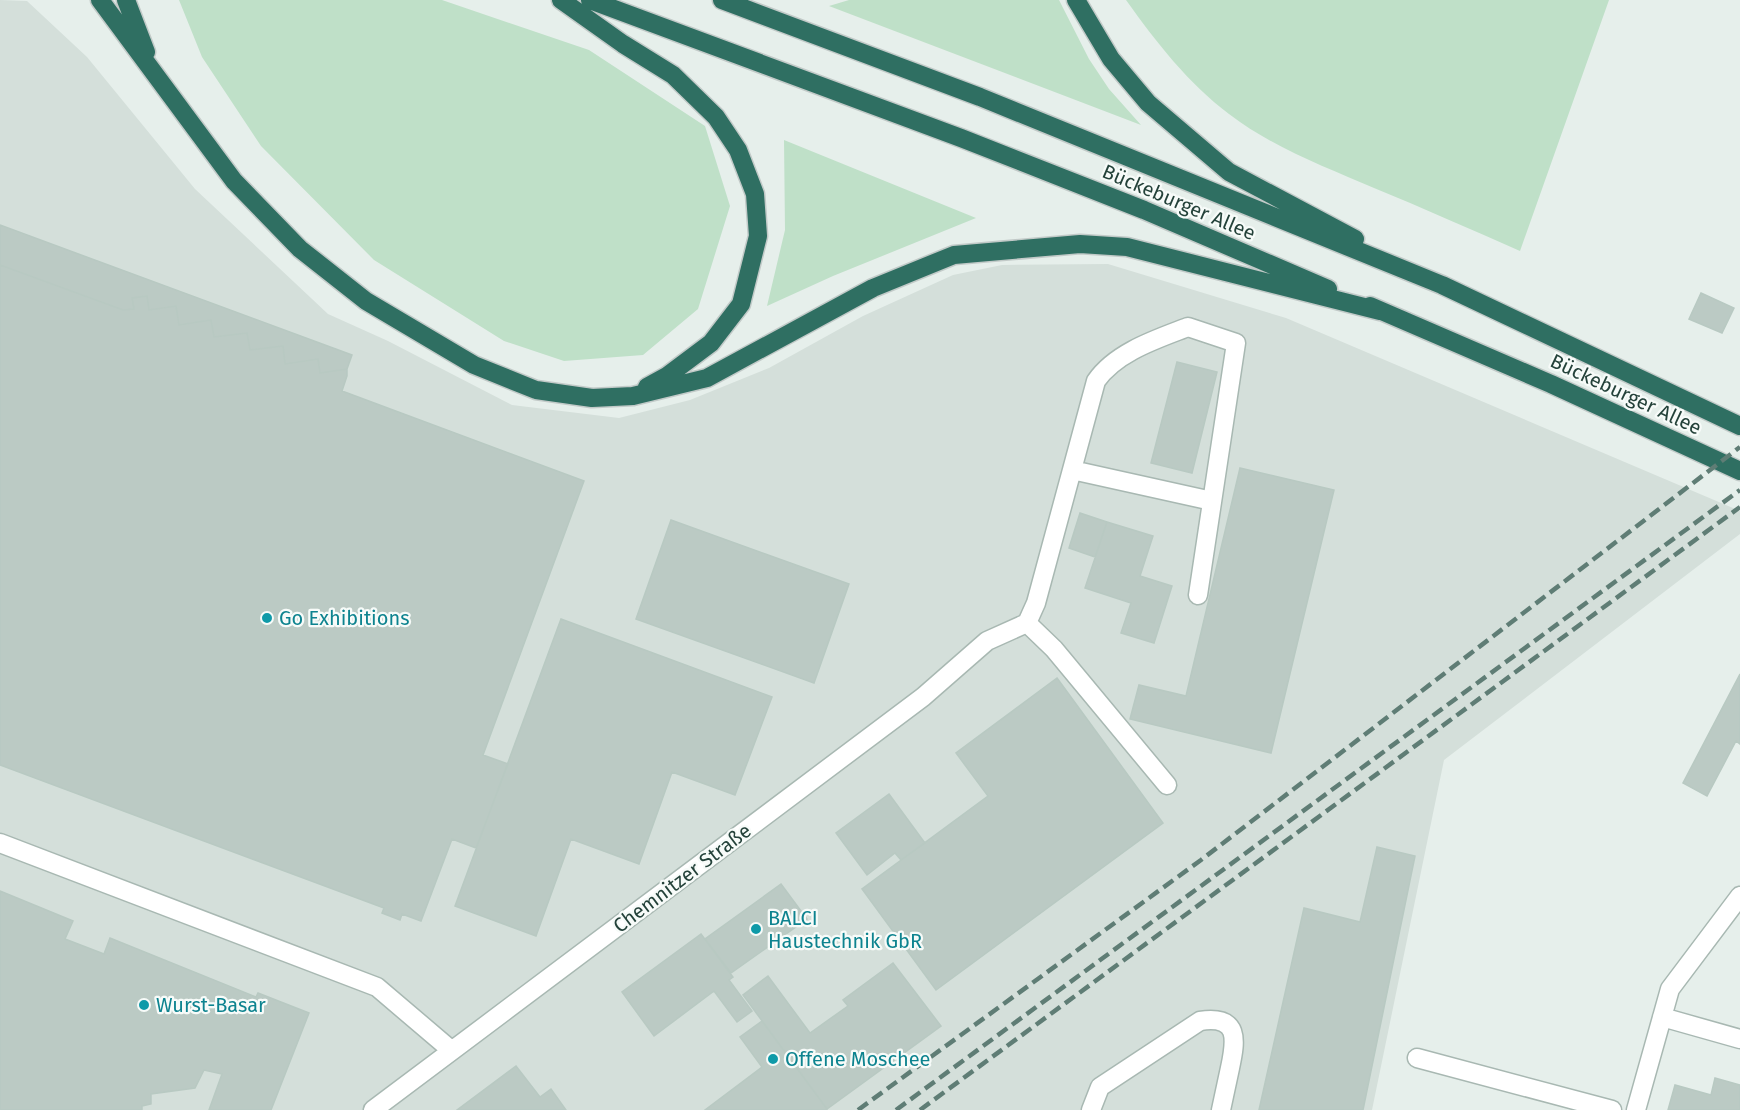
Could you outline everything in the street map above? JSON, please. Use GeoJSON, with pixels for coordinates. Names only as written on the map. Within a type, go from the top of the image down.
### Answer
{"type":"FeatureCollection","features":[{"type":"Feature","properties":{"kind":"highway"},"geometry":{"type":"LineString","coordinates":[[100,0],[234,181],[300,249],[366,301],[474,365],[536,390],[592,398],[633,396],[707,378],[873,288],[954,255],[1080,244],[1127,247],[1380,311]]}},
{"type":"Feature","properties":{"kind":"highway"},"geometry":{"type":"LineString","coordinates":[[126,0],[155,76]]}},
{"type":"Feature","properties":{"kind":"highway"},"geometry":{"type":"LineString","coordinates":[[561,0],[673,75],[716,117],[738,150],[754,194],[758,236],[741,304],[711,343],[667,376],[633,396]]}},
{"type":"Feature","properties":{"kind":"highway","name":"Bückeburger Allee"},"geometry":{"type":"LineString","coordinates":[[590,0],[961,138],[1144,210],[1551,384],[1740,471]]}},
{"type":"Feature","properties":{"kind":"highway","name":"Bückeburger Allee"},"geometry":{"type":"LineString","coordinates":[[722,0],[980,97],[1442,285],[1740,426]]}},
{"type":"Feature","properties":{"kind":"highway"},"geometry":{"type":"LineString","coordinates":[[1076,0],[1111,59],[1148,103],[1229,172],[1442,285]]}},
{"type":"Feature","properties":{"kind":"street"},"geometry":{"type":"LineString","coordinates":[[1167,784],[1069,666],[1027,623],[1036,603],[1096,381],[1100,375],[1127,354],[1154,340],[1188,327],[1236,343],[1198,595]]}},
{"type":"Feature","properties":{"kind":"street"},"geometry":{"type":"LineString","coordinates":[[1072,470],[1212,501]]}},
{"type":"Feature","properties":{"kind":"street","name":"Chemnitzer Straße"},"geometry":{"type":"LineString","coordinates":[[373,1110],[923,697],[987,641],[1027,623]]}},
{"type":"Feature","properties":{"kind":"street"},"geometry":{"type":"LineString","coordinates":[[0,843],[378,987],[451,1050]]}},
{"type":"Feature","properties":{"kind":"street"},"geometry":{"type":"LineString","coordinates":[[1636,1110],[1670,989],[1740,896]]}},
{"type":"Feature","properties":{"kind":"street"},"geometry":{"type":"LineString","coordinates":[[1662,1017],[1740,1039]]}},
{"type":"Feature","properties":{"kind":"street"},"geometry":{"type":"LineString","coordinates":[[1091,1110],[1100,1087],[1200,1021],[1214,1018],[1226,1023],[1234,1033],[1235,1044],[1221,1110]]}},
{"type":"Feature","properties":{"kind":"street"},"geometry":{"type":"LineString","coordinates":[[1417,1058],[1612,1110]]}},
{"type":"Feature","properties":{"kind":"shaded area"},"geometry":{"type":"Polygon","coordinates":[[[0,0],[27,1],[87,57],[195,189],[328,314],[388,341],[512,405],[619,418],[690,400],[769,368],[863,316],[953,275],[1002,265],[1108,264],[1286,318],[1740,511],[1740,534],[1444,760],[1372,1110],[0,1110],[0,0]]]}},
{"type":"Feature","properties":{"kind":"green space"},"geometry":{"type":"Polygon","coordinates":[[[179,0],[442,0],[589,50],[705,126],[730,206],[698,309],[643,355],[564,361],[504,341],[374,260],[261,146],[202,57],[179,0]]]}},
{"type":"Feature","properties":{"kind":"green space"},"geometry":{"type":"Polygon","coordinates":[[[849,0],[1059,0],[1089,59],[1109,89],[1141,125],[829,6],[849,0]]]}},
{"type":"Feature","properties":{"kind":"green space"},"geometry":{"type":"Polygon","coordinates":[[[1126,0],[1609,0],[1520,251],[1318,164],[1263,137],[1214,102],[1186,75],[1126,0]]]}},
{"type":"Feature","properties":{"kind":"green space"},"geometry":{"type":"Polygon","coordinates":[[[784,140],[976,218],[833,276],[767,306],[785,230],[784,140]]]}},
{"type":"Feature","properties":{"kind":"building"},"geometry":{"type":"Polygon","coordinates":[[[0,225],[352,355],[347,369],[320,373],[318,359],[285,364],[283,346],[250,350],[247,333],[214,337],[211,320],[179,325],[176,306],[149,310],[147,296],[132,298],[134,309],[123,310],[0,265],[0,225]]]}},
{"type":"Feature","properties":{"kind":"building","name":"Go Exhibitions"},"geometry":{"type":"Polygon","coordinates":[[[0,265],[123,310],[134,309],[132,298],[147,296],[149,310],[176,306],[179,325],[211,320],[214,337],[247,333],[250,350],[283,346],[285,364],[318,359],[320,373],[347,369],[342,391],[584,481],[483,755],[508,764],[476,848],[452,839],[421,921],[402,914],[400,920],[382,913],[384,908],[0,765],[0,265]]]}},
{"type":"Feature","properties":{"kind":"building"},"geometry":{"type":"Polygon","coordinates":[[[1701,293],[1734,308],[1722,333],[1689,319],[1701,293]]]}},
{"type":"Feature","properties":{"kind":"building"},"geometry":{"type":"Polygon","coordinates":[[[1177,362],[1217,372],[1192,473],[1151,463],[1177,362]]]}},
{"type":"Feature","properties":{"kind":"building"},"geometry":{"type":"Polygon","coordinates":[[[1240,468],[1334,490],[1271,753],[1130,719],[1139,685],[1186,696],[1240,468]]]}},
{"type":"Feature","properties":{"kind":"building"},"geometry":{"type":"Polygon","coordinates":[[[1080,513],[1107,522],[1095,557],[1069,548],[1080,513]]]}},
{"type":"Feature","properties":{"kind":"building"},"geometry":{"type":"Polygon","coordinates":[[[671,520],[849,584],[814,683],[636,619],[671,520]]]}},
{"type":"Feature","properties":{"kind":"building"},"geometry":{"type":"Polygon","coordinates":[[[1107,522],[1153,536],[1140,576],[1172,586],[1154,643],[1121,633],[1131,603],[1085,588],[1107,522]]]}},
{"type":"Feature","properties":{"kind":"building"},"geometry":{"type":"Polygon","coordinates":[[[561,619],[772,697],[735,795],[672,772],[639,864],[571,839],[536,936],[455,906],[561,619]]]}},
{"type":"Feature","properties":{"kind":"building"},"geometry":{"type":"Polygon","coordinates":[[[1740,674],[1740,744],[1736,741],[1707,796],[1683,783],[1740,674]]]}},
{"type":"Feature","properties":{"kind":"building"},"geometry":{"type":"Polygon","coordinates":[[[1057,678],[1163,823],[936,990],[862,889],[988,796],[956,753],[1057,678]]]}},
{"type":"Feature","properties":{"kind":"building"},"geometry":{"type":"Polygon","coordinates":[[[889,794],[925,843],[901,860],[895,853],[867,875],[836,833],[889,794]]]}},
{"type":"Feature","properties":{"kind":"building"},"geometry":{"type":"Polygon","coordinates":[[[1377,847],[1415,856],[1363,1110],[1259,1110],[1304,908],[1360,922],[1377,847]]]}},
{"type":"Feature","properties":{"kind":"building","name":"BALCI Haustechnik GbR"},"geometry":{"type":"Polygon","coordinates":[[[781,884],[807,919],[731,973],[705,939],[781,884]]]}},
{"type":"Feature","properties":{"kind":"building","name":"Wurst-Basar"},"geometry":{"type":"Polygon","coordinates":[[[0,891],[73,921],[65,939],[104,954],[110,938],[256,997],[258,993],[309,1013],[271,1110],[209,1110],[222,1074],[204,1070],[195,1088],[151,1094],[151,1104],[142,1106],[142,1110],[0,1110],[0,891]]]}},
{"type":"Feature","properties":{"kind":"building"},"geometry":{"type":"Polygon","coordinates":[[[701,934],[733,977],[729,980],[752,1011],[737,1022],[714,991],[654,1036],[622,992],[701,934]]]}},
{"type":"Feature","properties":{"kind":"building"},"geometry":{"type":"Polygon","coordinates":[[[893,963],[941,1026],[827,1109],[743,995],[768,976],[810,1033],[848,1006],[843,1000],[893,963]]]}},
{"type":"Feature","properties":{"kind":"building","name":"Offene Moschee"},"geometry":{"type":"Polygon","coordinates":[[[762,1021],[827,1110],[705,1110],[762,1067],[740,1037],[762,1021]]]}},
{"type":"Feature","properties":{"kind":"building"},"geometry":{"type":"Polygon","coordinates":[[[516,1066],[540,1097],[551,1089],[566,1110],[457,1110],[516,1066]]]}},
{"type":"Feature","properties":{"kind":"building"},"geometry":{"type":"Polygon","coordinates":[[[1715,1078],[1740,1085],[1740,1110],[1668,1110],[1675,1085],[1711,1095],[1715,1078]]]}},
{"type":"Feature","properties":{"kind":"railway"},"geometry":{"type":"LineString","coordinates":[[858,1110],[1201,860],[1740,447]]}},
{"type":"Feature","properties":{"kind":"railway"},"geometry":{"type":"LineString","coordinates":[[896,1110],[1740,490]]}},
{"type":"Feature","properties":{"kind":"railway"},"geometry":{"type":"LineString","coordinates":[[920,1110],[1740,507]]}},
{"type":"Feature","properties":{"kind":"place","name":"Go Exhibitions"},"geometry":{"type":"Point","coordinates":[267,618]}},
{"type":"Feature","properties":{"kind":"place","name":"BALCI Haustechnik GbR"},"geometry":{"type":"Point","coordinates":[756,929]}},
{"type":"Feature","properties":{"kind":"place","name":"Wurst-Basar"},"geometry":{"type":"Point","coordinates":[144,1005]}},
{"type":"Feature","properties":{"kind":"place","name":"Offene Moschee"},"geometry":{"type":"Point","coordinates":[773,1059]}}]}
